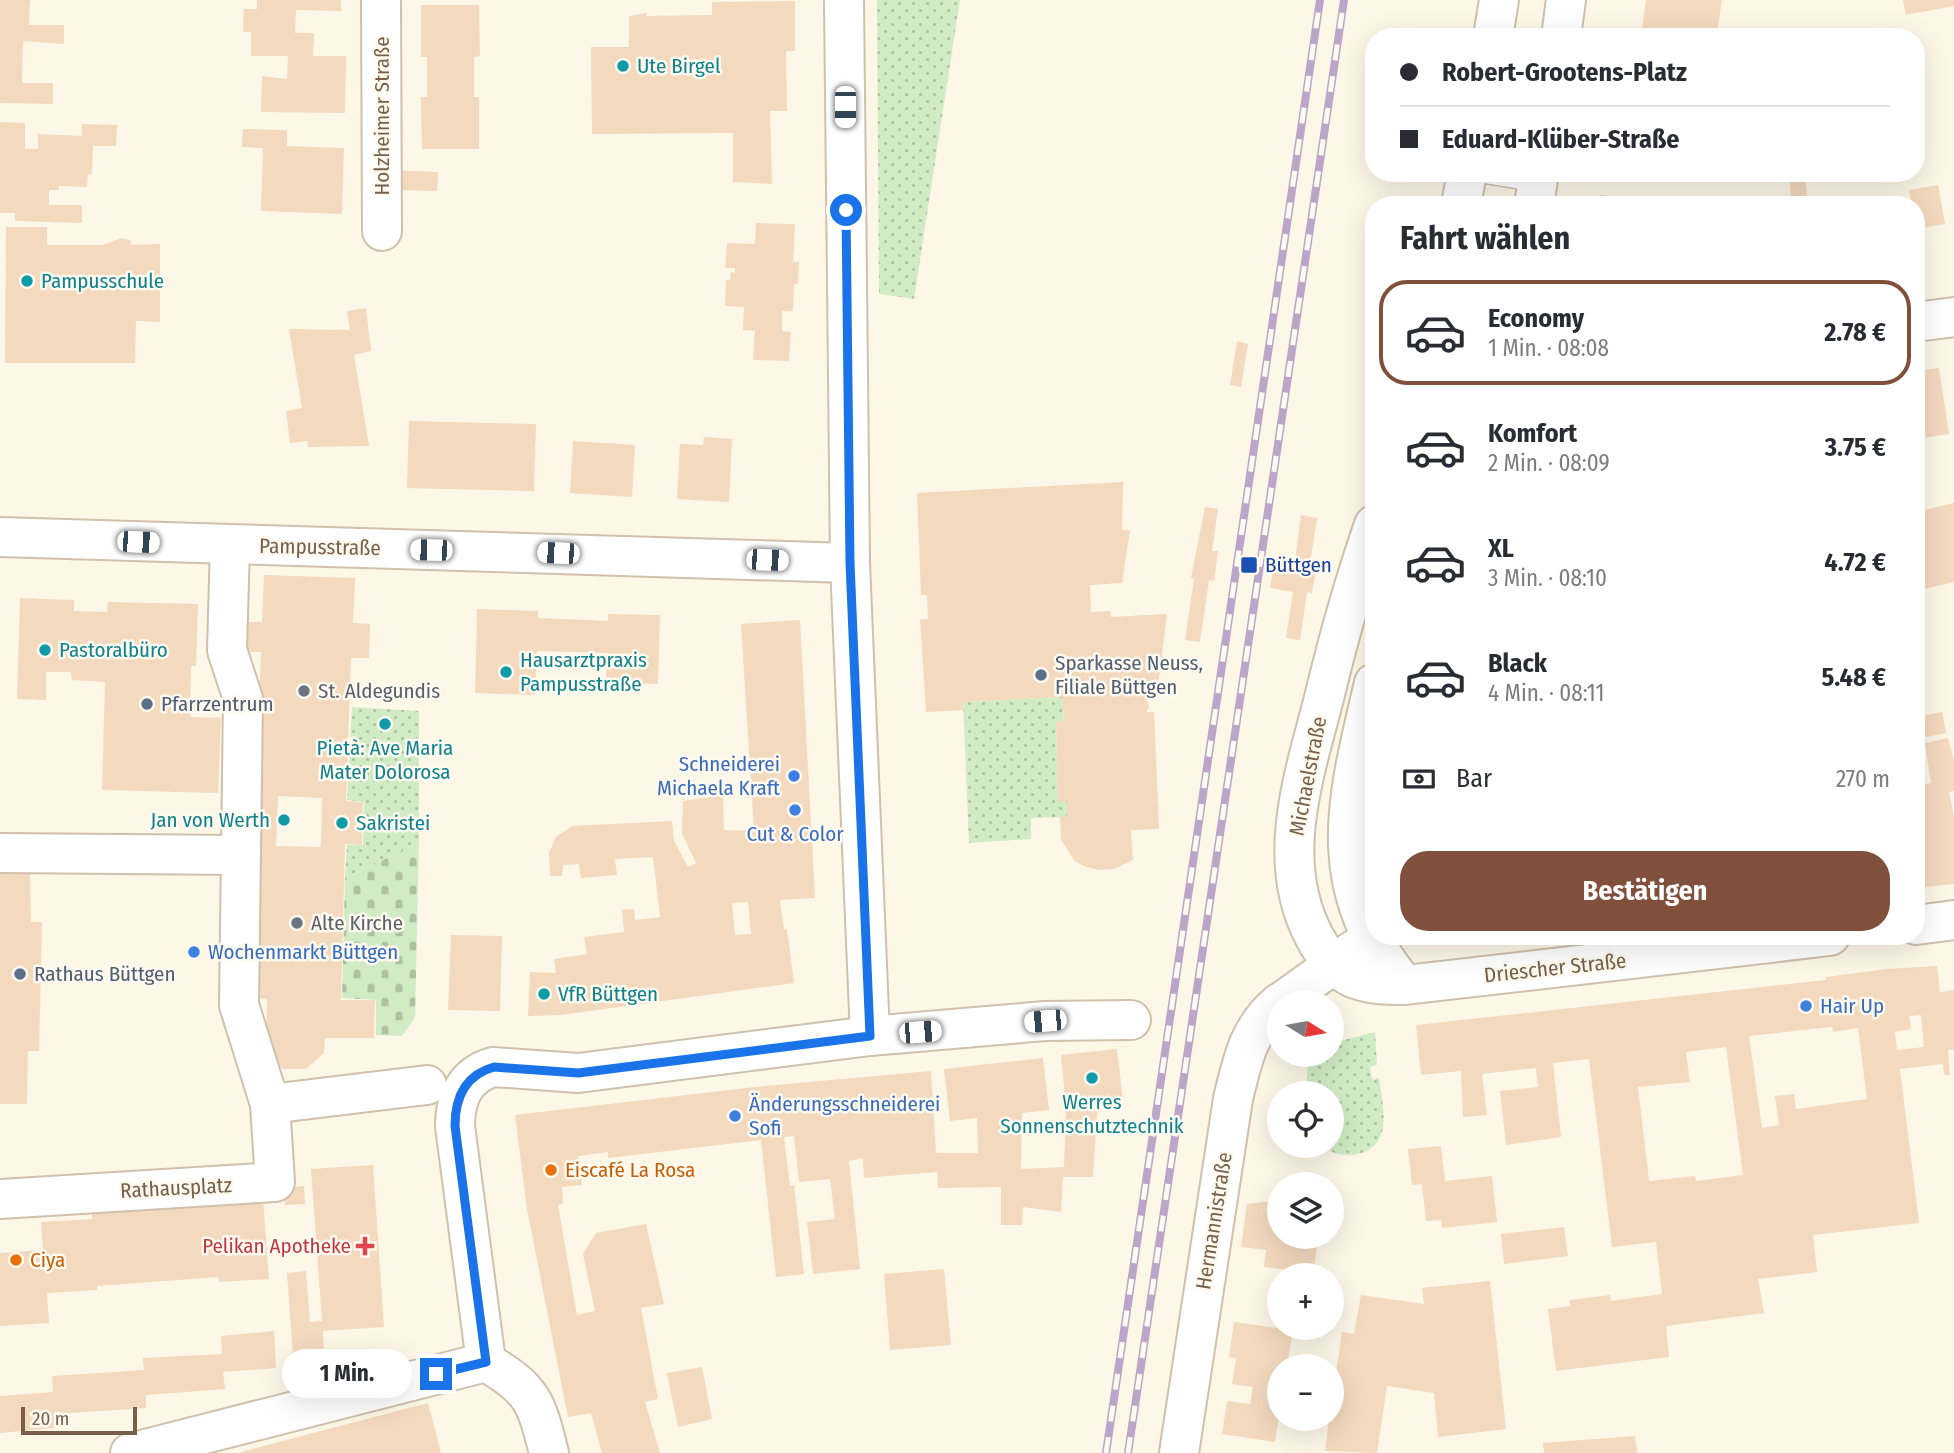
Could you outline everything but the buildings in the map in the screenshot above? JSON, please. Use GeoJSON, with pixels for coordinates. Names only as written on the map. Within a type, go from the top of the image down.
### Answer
{"type":"FeatureCollection","features":[{"type":"Feature","properties":{"kind":"street","name":"Holzheimer Straße"},"geometry":{"type":"LineString","coordinates":[[381,0],[382,231]]}},
{"type":"Feature","properties":{"kind":"street"},"geometry":{"type":"LineString","coordinates":[[844,0],[850,563],[870,1036]]}},
{"type":"Feature","properties":{"kind":"street"},"geometry":{"type":"LineString","coordinates":[[1494,28],[1499,0]]}},
{"type":"Feature","properties":{"kind":"street"},"geometry":{"type":"LineString","coordinates":[[1561,28],[1566,0]]}},
{"type":"Feature","properties":{"kind":"street"},"geometry":{"type":"LineString","coordinates":[[1925,321],[1954,317]]}},
{"type":"Feature","properties":{"kind":"street","name":"Pampusstraße"},"geometry":{"type":"LineString","coordinates":[[0,537],[850,563]]}},
{"type":"Feature","properties":{"kind":"street","name":"Rathausplatz"},"geometry":{"type":"LineString","coordinates":[[0,1199],[275,1182],[270,1104],[239,1005],[243,699],[227,650],[230,545]]}},
{"type":"Feature","properties":{"kind":"street","name":"Michaelstraße"},"geometry":{"type":"LineString","coordinates":[[1365,554],[1336,648],[1303,778],[1293,855],[1296,881],[1308,926],[1319,946],[1334,963],[1360,981],[1405,985]]}},
{"type":"Feature","properties":{"kind":"street"},"geometry":{"type":"LineString","coordinates":[[1365,725],[1351,790],[1346,845],[1352,881],[1365,923]]}},
{"type":"Feature","properties":{"kind":"street"},"geometry":{"type":"LineString","coordinates":[[0,853],[241,855]]}},
{"type":"Feature","properties":{"kind":"street"},"geometry":{"type":"LineString","coordinates":[[1925,924],[1954,920]]}},
{"type":"Feature","properties":{"kind":"street","name":"Hermannistraße"},"geometry":{"type":"LineString","coordinates":[[1298,990],[1365,942]]}},
{"type":"Feature","properties":{"kind":"street"},"geometry":{"type":"LineString","coordinates":[[1375,945],[1405,985]]}},
{"type":"Feature","properties":{"kind":"street","name":"Driescher Straße"},"geometry":{"type":"LineString","coordinates":[[1405,985],[1752,945]]}},
{"type":"Feature","properties":{"kind":"street","name":"Hermannistraße"},"geometry":{"type":"LineString","coordinates":[[1185,1452],[1233,1099],[1248,1044],[1260,1022],[1267,1015]]}},
{"type":"Feature","properties":{"kind":"street"},"geometry":{"type":"LineString","coordinates":[[270,1104],[444,1088],[494,1067],[578,1073],[870,1036],[1045,1021],[1131,1020]]}},
{"type":"Feature","properties":{"kind":"street"},"geometry":{"type":"LineString","coordinates":[[444,1088],[455,1106],[455,1126],[486,1362]]}},
{"type":"Feature","properties":{"kind":"street"},"geometry":{"type":"LineString","coordinates":[[130,1453],[486,1362],[512,1377],[530,1396],[549,1453]]}},
{"type":"Feature","properties":{"kind":"green space"},"geometry":{"type":"Polygon","coordinates":[[[877,0],[960,0],[914,299],[879,294],[877,0]]]}},
{"type":"Feature","properties":{"kind":"green space"},"geometry":{"type":"Polygon","coordinates":[[[1062,697],[1064,721],[1056,722],[1058,801],[1067,801],[1067,817],[1031,818],[1031,839],[969,843],[963,702],[1062,697]]]}},
{"type":"Feature","properties":{"kind":"green space"},"geometry":{"type":"Polygon","coordinates":[[[352,707],[419,711],[419,843],[345,878],[347,845],[363,845],[364,802],[347,800],[352,707]]]}},
{"type":"Feature","properties":{"kind":"green space"},"geometry":{"type":"Polygon","coordinates":[[[419,843],[415,1018],[402,1036],[376,1035],[376,1000],[342,998],[345,878],[419,843]]]}},
{"type":"Feature","properties":{"kind":"green space"},"geometry":{"type":"Polygon","coordinates":[[[1375,1032],[1377,1065],[1370,1067],[1372,1079],[1379,1078],[1384,1114],[1381,1136],[1375,1145],[1353,1155],[1344,1154],[1344,1081],[1307,1081],[1307,1068],[1344,1068],[1344,1040],[1375,1032]]]}},
{"type":"Feature","properties":{"kind":"railway"},"geometry":{"type":"LineString","coordinates":[[1106,1453],[1320,0]]}},
{"type":"Feature","properties":{"kind":"railway"},"geometry":{"type":"LineString","coordinates":[[1128,1453],[1344,0]]}},
{"type":"Feature","properties":{"kind":"place","name":"Ute Birgel"},"geometry":{"type":"Point","coordinates":[623,66]}},
{"type":"Feature","properties":{"kind":"place","name":"Pampusschule"},"geometry":{"type":"Point","coordinates":[27,281]}},
{"type":"Feature","properties":{"kind":"place","name":"Büttgen"},"geometry":{"type":"Point","coordinates":[1249,565]}},
{"type":"Feature","properties":{"kind":"place","name":"Pastoralbüro"},"geometry":{"type":"Point","coordinates":[45,650]}},
{"type":"Feature","properties":{"kind":"place","name":"Hausarztpraxis Pampusstraße"},"geometry":{"type":"Point","coordinates":[506,672]}},
{"type":"Feature","properties":{"kind":"place","name":"Sparkasse Neuss, Filiale Büttgen"},"geometry":{"type":"Point","coordinates":[1041,675]}},
{"type":"Feature","properties":{"kind":"place","name":"St. Aldegundis"},"geometry":{"type":"Point","coordinates":[304,691]}},
{"type":"Feature","properties":{"kind":"place","name":"Pfarrzentrum"},"geometry":{"type":"Point","coordinates":[147,704]}},
{"type":"Feature","properties":{"kind":"place","name":"Pietà: Ave Maria Mater Dolorosa"},"geometry":{"type":"Point","coordinates":[385,724]}},
{"type":"Feature","properties":{"kind":"place","name":"Schneiderei Michaela Kraft"},"geometry":{"type":"Point","coordinates":[794,776]}},
{"type":"Feature","properties":{"kind":"place","name":"Cut & Color"},"geometry":{"type":"Point","coordinates":[795,810]}},
{"type":"Feature","properties":{"kind":"place","name":"Jan von Werth"},"geometry":{"type":"Point","coordinates":[284,820]}},
{"type":"Feature","properties":{"kind":"place","name":"Sakristei"},"geometry":{"type":"Point","coordinates":[342,823]}},
{"type":"Feature","properties":{"kind":"place","name":"Alte Kirche"},"geometry":{"type":"Point","coordinates":[297,923]}},
{"type":"Feature","properties":{"kind":"place","name":"Wochenmarkt Büttgen"},"geometry":{"type":"Point","coordinates":[194,952]}},
{"type":"Feature","properties":{"kind":"place","name":"Rathaus Büttgen"},"geometry":{"type":"Point","coordinates":[20,974]}},
{"type":"Feature","properties":{"kind":"place","name":"VfR Büttgen"},"geometry":{"type":"Point","coordinates":[544,994]}},
{"type":"Feature","properties":{"kind":"place","name":"Hair Up"},"geometry":{"type":"Point","coordinates":[1806,1006]}},
{"type":"Feature","properties":{"kind":"place","name":"Werres Sonnenschutztechnik"},"geometry":{"type":"Point","coordinates":[1092,1078]}},
{"type":"Feature","properties":{"kind":"place","name":"Änderungsschneiderei Sofi"},"geometry":{"type":"Point","coordinates":[735,1116]}},
{"type":"Feature","properties":{"kind":"place","name":"Eiscafé La Rosa"},"geometry":{"type":"Point","coordinates":[551,1170]}},
{"type":"Feature","properties":{"kind":"place","name":"Pelikan Apotheke"},"geometry":{"type":"Point","coordinates":[365,1246]}},
{"type":"Feature","properties":{"kind":"place","name":"Ciya"},"geometry":{"type":"Point","coordinates":[16,1260]}},
{"type":"Feature","properties":{"kind":"route"},"geometry":{"type":"LineString","coordinates":[[436,1374],[486,1362],[455,1126],[455,1106],[461,1092],[480,1071],[494,1067],[578,1073],[870,1036],[850,563],[846,210]]}}]}
